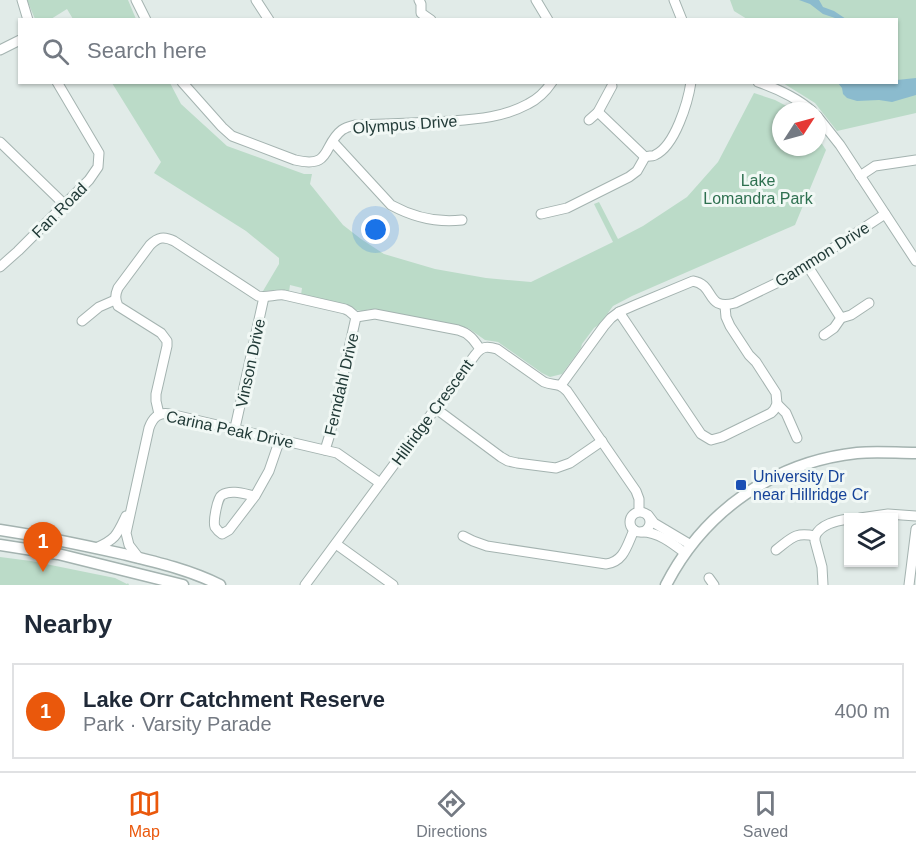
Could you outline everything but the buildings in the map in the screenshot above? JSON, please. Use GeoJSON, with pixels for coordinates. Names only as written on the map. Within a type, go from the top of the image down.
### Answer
{"type":"FeatureCollection","features":[{"type":"Feature","properties":{"kind":"street"},"geometry":{"type":"LineString","coordinates":[[22,0],[27,18]]}},
{"type":"Feature","properties":{"kind":"street"},"geometry":{"type":"LineString","coordinates":[[136,0],[145,18]]}},
{"type":"Feature","properties":{"kind":"street"},"geometry":{"type":"LineString","coordinates":[[256,0],[268,18]]}},
{"type":"Feature","properties":{"kind":"street"},"geometry":{"type":"LineString","coordinates":[[419,0],[422,4],[419,16]]}},
{"type":"Feature","properties":{"kind":"street"},"geometry":{"type":"LineString","coordinates":[[536,0],[547,18]]}},
{"type":"Feature","properties":{"kind":"street"},"geometry":{"type":"LineString","coordinates":[[674,0],[681,18]]}},
{"type":"Feature","properties":{"kind":"street"},"geometry":{"type":"LineString","coordinates":[[0,50],[18,41]]}},
{"type":"Feature","properties":{"kind":"street","name":"Fan Road"},"geometry":{"type":"LineString","coordinates":[[0,267],[89,180],[98,167],[99,153],[58,84]]}},
{"type":"Feature","properties":{"kind":"street","name":"Olympus Drive"},"geometry":{"type":"LineString","coordinates":[[184,84],[232,136],[306,162],[322,157],[343,129],[355,125],[440,122],[501,115],[528,104],[539,97],[550,84]]}},
{"type":"Feature","properties":{"kind":"street"},"geometry":{"type":"LineString","coordinates":[[645,157],[654,155],[668,143],[680,120],[691,84]]}},
{"type":"Feature","properties":{"kind":"street"},"geometry":{"type":"LineString","coordinates":[[764,84],[777,88],[800,102]]}},
{"type":"Feature","properties":{"kind":"street"},"geometry":{"type":"LineString","coordinates":[[590,120],[598,112],[612,86]]}},
{"type":"Feature","properties":{"kind":"street"},"geometry":{"type":"LineString","coordinates":[[598,112],[645,157]]}},
{"type":"Feature","properties":{"kind":"street"},"geometry":{"type":"LineString","coordinates":[[826,127],[916,261]]}},
{"type":"Feature","properties":{"kind":"street"},"geometry":{"type":"LineString","coordinates":[[0,142],[64,204]]}},
{"type":"Feature","properties":{"kind":"street"},"geometry":{"type":"LineString","coordinates":[[333,142],[391,205],[404,212],[436,221],[462,220]]}},
{"type":"Feature","properties":{"kind":"street"},"geometry":{"type":"LineString","coordinates":[[541,214],[567,208],[628,177],[638,171],[645,157]]}},
{"type":"Feature","properties":{"kind":"street"},"geometry":{"type":"LineString","coordinates":[[860,176],[875,166],[916,160]]}},
{"type":"Feature","properties":{"kind":"street","name":"Gammon Drive"},"geometry":{"type":"LineString","coordinates":[[725,306],[774,285],[885,214]]}},
{"type":"Feature","properties":{"kind":"street"},"geometry":{"type":"LineString","coordinates":[[159,414],[156,394],[167,341],[162,333],[118,306],[115,300],[118,288],[150,245],[161,237],[174,241],[258,296],[284,295],[349,310],[356,317],[375,314],[458,330],[472,338],[480,349]]}},
{"type":"Feature","properties":{"kind":"street"},"geometry":{"type":"LineString","coordinates":[[807,265],[841,318]]}},
{"type":"Feature","properties":{"kind":"street"},"geometry":{"type":"LineString","coordinates":[[464,536],[487,546],[606,564],[619,560],[638,531],[647,528],[649,519],[643,513],[636,491],[572,397],[561,385],[604,326],[619,312],[693,281],[701,283],[717,302],[725,306],[730,326],[776,393],[777,404],[774,410],[722,437],[711,440],[706,438],[701,434],[619,312]]}},
{"type":"Feature","properties":{"kind":"street","name":"Vinson Drive"},"geometry":{"type":"LineString","coordinates":[[235,428],[264,297]]}},
{"type":"Feature","properties":{"kind":"street"},"geometry":{"type":"LineString","coordinates":[[82,321],[99,307],[115,300]]}},
{"type":"Feature","properties":{"kind":"street"},"geometry":{"type":"LineString","coordinates":[[824,335],[834,328],[841,318],[852,315],[869,303]]}},
{"type":"Feature","properties":{"kind":"street","name":"Ferndahl Drive"},"geometry":{"type":"LineString","coordinates":[[325,450],[356,317]]}},
{"type":"Feature","properties":{"kind":"street","name":"Hillridge Crescent"},"geometry":{"type":"LineString","coordinates":[[306,585],[480,349],[488,346],[497,349],[544,382],[561,385]]}},
{"type":"Feature","properties":{"kind":"street"},"geometry":{"type":"LineString","coordinates":[[777,404],[786,413],[797,438]]}},
{"type":"Feature","properties":{"kind":"street"},"geometry":{"type":"LineString","coordinates":[[435,408],[501,457],[517,463],[556,468],[570,463],[602,441]]}},
{"type":"Feature","properties":{"kind":"street","name":"Carina Peak Drive"},"geometry":{"type":"LineString","coordinates":[[140,558],[129,545],[126,533],[149,428],[151,422],[159,414],[170,414],[235,428],[336,453],[380,483]]}},
{"type":"Feature","properties":{"kind":"street"},"geometry":{"type":"LineString","coordinates":[[255,496],[234,492],[222,494],[219,498],[214,525],[216,530],[222,534],[229,530],[255,496],[269,471],[280,439]]}},
{"type":"Feature","properties":{"kind":"street"},"geometry":{"type":"LineString","coordinates":[[666,585],[688,549],[706,527],[732,503],[766,480],[797,466],[831,457],[855,453],[916,453]]}},
{"type":"Feature","properties":{"kind":"street","name":"Carina Peak Drive"},"geometry":{"type":"LineString","coordinates":[[96,548],[117,535],[133,499]]}},
{"type":"Feature","properties":{"kind":"street"},"geometry":{"type":"LineString","coordinates":[[643,513],[688,549],[649,532],[638,531],[630,525],[630,519],[633,514],[643,513]]}},
{"type":"Feature","properties":{"kind":"street"},"geometry":{"type":"LineString","coordinates":[[898,515],[916,516]]}},
{"type":"Feature","properties":{"kind":"street"},"geometry":{"type":"LineString","coordinates":[[823,585],[822,567],[814,541],[815,536],[818,530],[826,525],[844,520]]}},
{"type":"Feature","properties":{"kind":"street"},"geometry":{"type":"LineString","coordinates":[[909,585],[916,529]]}},
{"type":"Feature","properties":{"kind":"street"},"geometry":{"type":"LineString","coordinates":[[0,530],[140,558],[188,571],[220,585]]}},
{"type":"Feature","properties":{"kind":"street"},"geometry":{"type":"LineString","coordinates":[[776,550],[796,535],[815,536]]}},
{"type":"Feature","properties":{"kind":"street"},"geometry":{"type":"LineString","coordinates":[[336,544],[393,585]]}},
{"type":"Feature","properties":{"kind":"street"},"geometry":{"type":"LineString","coordinates":[[0,545],[58,554],[183,585]]}},
{"type":"Feature","properties":{"kind":"green space"},"geometry":{"type":"Polygon","coordinates":[[[27,0],[128,0],[136,18],[72,18],[67,9],[53,18],[35,18],[27,0]]]}},
{"type":"Feature","properties":{"kind":"green space"},"geometry":{"type":"Polygon","coordinates":[[[730,0],[916,0],[916,113],[837,131],[826,117],[826,102],[813,102],[785,84],[898,84],[898,18],[745,18],[734,11],[730,0]]]}},
{"type":"Feature","properties":{"kind":"green space","name":"Lake Lomandra Park"},"geometry":{"type":"Polygon","coordinates":[[[113,84],[171,84],[181,104],[227,146],[304,174],[312,174],[310,184],[343,225],[384,254],[435,269],[486,278],[531,282],[613,242],[594,204],[599,202],[618,239],[643,226],[687,197],[718,162],[754,93],[779,102],[772,102],[772,156],[824,156],[795,225],[613,306],[582,344],[562,374],[550,377],[498,342],[485,340],[468,328],[371,309],[356,310],[348,305],[301,295],[302,288],[290,285],[289,292],[263,291],[279,264],[279,258],[246,231],[154,173],[161,162],[113,84]]]}},
{"type":"Feature","properties":{"kind":"green space"},"geometry":{"type":"Polygon","coordinates":[[[0,557],[115,578],[129,585],[0,585],[0,557]]]}},
{"type":"Feature","properties":{"kind":"water"},"geometry":{"type":"Polygon","coordinates":[[[799,0],[819,0],[823,7],[844,18],[823,14],[810,4],[799,0]]]}},
{"type":"Feature","properties":{"kind":"water"},"geometry":{"type":"Polygon","coordinates":[[[916,78],[916,95],[892,102],[857,101],[847,98],[839,84],[898,84],[898,80],[916,78]]]}},
{"type":"Feature","properties":{"kind":"place","name":"University Dr near Hillridge Cr"},"geometry":{"type":"Point","coordinates":[741,485]}},
{"type":"Feature","properties":{"kind":"place","name":"Lake Orr Catchment Reserve"},"geometry":{"type":"Point","coordinates":[43,572]}}]}
